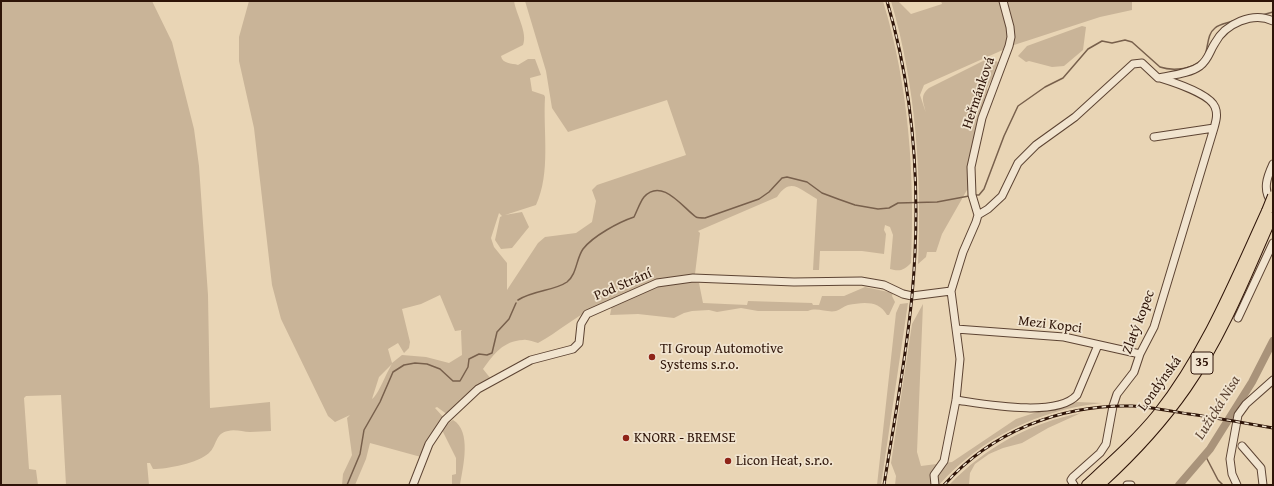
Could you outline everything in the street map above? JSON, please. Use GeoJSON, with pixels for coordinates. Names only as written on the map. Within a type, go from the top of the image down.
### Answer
{"type":"FeatureCollection","features":[{"type":"Feature","properties":{"kind":"highway","name":"Londýnská"},"geometry":{"type":"LineString","coordinates":[[1099,485],[1132,453],[1161,421],[1186,388],[1221,329],[1271,211],[1273,196]]}},
{"type":"Feature","properties":{"kind":"highway","name":"Londýnská"},"geometry":{"type":"LineString","coordinates":[[1087,485],[1135,440],[1157,415],[1187,373],[1216,321],[1271,211]]}},
{"type":"Feature","properties":{"kind":"street","name":"Heřmánková"},"geometry":{"type":"LineString","coordinates":[[978,215],[972,195],[971,166],[982,118],[1010,44],[1010,27],[1003,1]]}},
{"type":"Feature","properties":{"kind":"street"},"geometry":{"type":"LineString","coordinates":[[1158,78],[1177,75],[1199,67],[1208,58],[1215,42],[1227,28],[1244,20],[1265,17],[1273,21]]}},
{"type":"Feature","properties":{"kind":"street","name":"Zlatý kopec"},"geometry":{"type":"LineString","coordinates":[[978,215],[988,209],[1002,196],[1018,163],[1036,145],[1075,117],[1133,64],[1142,63],[1158,78],[1178,84],[1206,98],[1215,105],[1217,115],[1214,128],[1154,327],[1140,354],[1134,372],[1117,394],[1113,406],[1106,444],[1100,453],[1073,477],[1071,480],[1074,485]]}},
{"type":"Feature","properties":{"kind":"street"},"geometry":{"type":"LineString","coordinates":[[1154,137],[1214,128]]}},
{"type":"Feature","properties":{"kind":"street"},"geometry":{"type":"LineString","coordinates":[[1271,211],[1266,190],[1268,174],[1273,164]]}},
{"type":"Feature","properties":{"kind":"street"},"geometry":{"type":"LineString","coordinates":[[935,485],[934,475],[944,461],[956,400],[960,359],[951,291],[955,276],[978,215]]}},
{"type":"Feature","properties":{"kind":"street"},"geometry":{"type":"LineString","coordinates":[[1238,318],[1273,243]]}},
{"type":"Feature","properties":{"kind":"street","name":"Pod Strání"},"geometry":{"type":"LineString","coordinates":[[413,485],[430,444],[445,420],[478,389],[531,360],[573,349],[579,343],[581,324],[587,314],[657,283],[693,278],[794,282],[861,281],[884,285],[903,294],[912,296],[951,291]]}},
{"type":"Feature","properties":{"kind":"street","name":"Mezi Kopci"},"geometry":{"type":"LineString","coordinates":[[956,329],[1064,337],[1140,354]]}},
{"type":"Feature","properties":{"kind":"street"},"geometry":{"type":"LineString","coordinates":[[956,400],[1033,409],[1072,400],[1077,395],[1098,345]]}},
{"type":"Feature","properties":{"kind":"street"},"geometry":{"type":"LineString","coordinates":[[1237,485],[1232,474],[1230,459],[1238,415],[1246,404],[1273,380]]}},
{"type":"Feature","properties":{"kind":"street"},"geometry":{"type":"LineString","coordinates":[[1242,446],[1261,468],[1263,485]]}},
{"type":"Feature","properties":{"kind":"shaded area"},"geometry":{"type":"Polygon","coordinates":[[[1,1],[152,1],[172,42],[194,129],[199,166],[208,295],[210,408],[270,402],[271,431],[250,432],[231,430],[221,434],[212,450],[198,460],[174,467],[159,469],[153,469],[150,463],[147,463],[149,485],[66,485],[61,395],[26,396],[24,398],[29,469],[36,470],[38,485],[1,485],[1,1]]]}},
{"type":"Feature","properties":{"kind":"shaded area"},"geometry":{"type":"Polygon","coordinates":[[[249,1],[514,1],[523,29],[523,45],[501,56],[505,62],[518,65],[528,59],[535,59],[541,75],[530,78],[532,91],[544,95],[545,97],[545,166],[541,193],[536,205],[505,215],[522,212],[529,227],[512,248],[501,249],[495,240],[500,217],[502,216],[499,213],[491,238],[494,247],[507,263],[507,290],[538,243],[545,237],[576,233],[592,222],[596,201],[592,190],[597,185],[686,155],[667,100],[568,132],[552,108],[546,71],[525,1],[883,1],[899,65],[908,131],[912,197],[911,263],[902,270],[890,269],[893,235],[890,227],[885,225],[884,230],[886,234],[884,254],[862,251],[820,251],[819,270],[813,270],[817,199],[796,187],[787,187],[777,197],[698,231],[700,233],[695,274],[670,279],[644,287],[596,306],[538,343],[525,340],[516,341],[504,346],[495,353],[483,369],[491,379],[448,415],[437,407],[435,408],[445,419],[421,457],[370,443],[366,459],[355,485],[342,485],[343,474],[352,455],[347,418],[350,415],[335,422],[328,416],[281,319],[272,285],[254,128],[239,61],[239,37],[249,1]],[[440,295],[421,304],[402,309],[410,342],[409,348],[404,353],[398,343],[388,349],[392,363],[402,355],[426,357],[449,363],[462,355],[462,330],[455,331],[440,295]],[[392,364],[379,377],[372,399],[377,393],[392,364]]]}},
{"type":"Feature","properties":{"kind":"shaded area"},"geometry":{"type":"Polygon","coordinates":[[[891,1],[898,1],[911,14],[942,4],[941,1],[1132,1],[1132,10],[1100,17],[1014,45],[924,85],[920,95],[926,113],[923,97],[929,88],[991,57],[1000,64],[987,88],[988,91],[969,157],[969,190],[967,190],[942,234],[936,252],[927,252],[926,257],[918,264],[918,165],[912,98],[900,33],[891,1]]]}},
{"type":"Feature","properties":{"kind":"shaded area"},"geometry":{"type":"Polygon","coordinates":[[[1082,26],[1086,27],[1083,50],[1064,66],[1052,67],[1029,61],[1026,62],[1018,56],[1027,46],[1082,26]]]}},
{"type":"Feature","properties":{"kind":"shaded area"},"geometry":{"type":"Polygon","coordinates":[[[683,281],[699,283],[703,303],[747,305],[748,301],[812,303],[813,305],[819,305],[822,296],[844,296],[865,287],[893,293],[892,296],[895,302],[889,315],[887,315],[884,310],[875,304],[859,303],[848,305],[833,311],[758,311],[741,308],[717,312],[709,310],[692,311],[674,318],[638,314],[610,315],[612,305],[656,286],[683,281]]]}},
{"type":"Feature","properties":{"kind":"shaded area"},"geometry":{"type":"Polygon","coordinates":[[[908,303],[881,485],[877,485],[896,313],[900,304],[908,303]]]}},
{"type":"Feature","properties":{"kind":"shaded area"},"geometry":{"type":"Polygon","coordinates":[[[923,304],[917,452],[921,466],[952,462],[1016,419],[1052,407],[1077,402],[1102,403],[1056,412],[1034,419],[1013,429],[974,453],[939,485],[895,485],[896,476],[891,463],[912,324],[923,304]]]}},
{"type":"Feature","properties":{"kind":"shaded area"},"geometry":{"type":"Polygon","coordinates":[[[1081,413],[1048,428],[1022,443],[1003,448],[989,454],[975,464],[970,473],[969,485],[949,485],[978,459],[1009,438],[1044,423],[1081,413]]]}},
{"type":"Feature","properties":{"kind":"shaded area"},"geometry":{"type":"Polygon","coordinates":[[[453,420],[459,425],[463,432],[465,450],[460,485],[452,485],[452,475],[456,474],[456,458],[441,428],[453,420]]]}},
{"type":"Feature","properties":{"kind":"waterway"},"geometry":{"type":"LineString","coordinates":[[1262,15],[1273,12]]}},
{"type":"Feature","properties":{"kind":"waterway"},"geometry":{"type":"LineString","coordinates":[[974,195],[979,195],[984,189],[1004,136],[1018,106],[1045,87],[1063,78],[1088,49],[1102,41],[1112,43],[1125,40],[1132,42],[1160,67],[1171,69],[1190,67],[1195,65],[1204,57],[1212,31],[1221,25],[1233,21]]}},
{"type":"Feature","properties":{"kind":"waterway"},"geometry":{"type":"LineString","coordinates":[[518,300],[567,282],[573,275],[581,253],[587,244],[607,230],[634,217],[644,197],[651,192],[658,190],[672,196],[699,218],[705,218],[759,199],[769,192],[782,178],[787,177],[807,182],[822,193],[855,205],[878,209],[889,208],[898,203],[937,202],[969,196]]}},
{"type":"Feature","properties":{"kind":"waterway"},"geometry":{"type":"LineString","coordinates":[[347,485],[360,454],[364,430],[380,402],[393,372],[404,365],[415,363],[427,364],[440,369],[453,381],[460,381],[468,367],[469,359],[479,354],[487,355],[492,353],[497,332],[509,319],[516,303]]}},
{"type":"Feature","properties":{"kind":"waterway","name":"Lužická Nisa"},"geometry":{"type":"LineString","coordinates":[[1179,485],[1210,449],[1252,382],[1273,341]]}},
{"type":"Feature","properties":{"kind":"waterway"},"geometry":{"type":"LineString","coordinates":[[1205,455],[1218,480],[1223,485]]}},
{"type":"Feature","properties":{"kind":"railway"},"geometry":{"type":"LineString","coordinates":[[884,485],[900,390],[912,296],[916,222],[910,110],[904,73],[887,1]]}},
{"type":"Feature","properties":{"kind":"railway"},"geometry":{"type":"LineString","coordinates":[[944,485],[963,466],[983,450],[1005,436],[1054,416],[1079,410],[1132,406],[1160,409],[1273,428]]}},
{"type":"Feature","properties":{"kind":"place","name":"TI Group Automotive Systems s.r.o."},"geometry":{"type":"Point","coordinates":[652,357]}},
{"type":"Feature","properties":{"kind":"place","name":"KNORR - BREMSE"},"geometry":{"type":"Point","coordinates":[626,438]}},
{"type":"Feature","properties":{"kind":"place","name":"Licon Heat, s.r.o."},"geometry":{"type":"Point","coordinates":[728,461]}}]}
